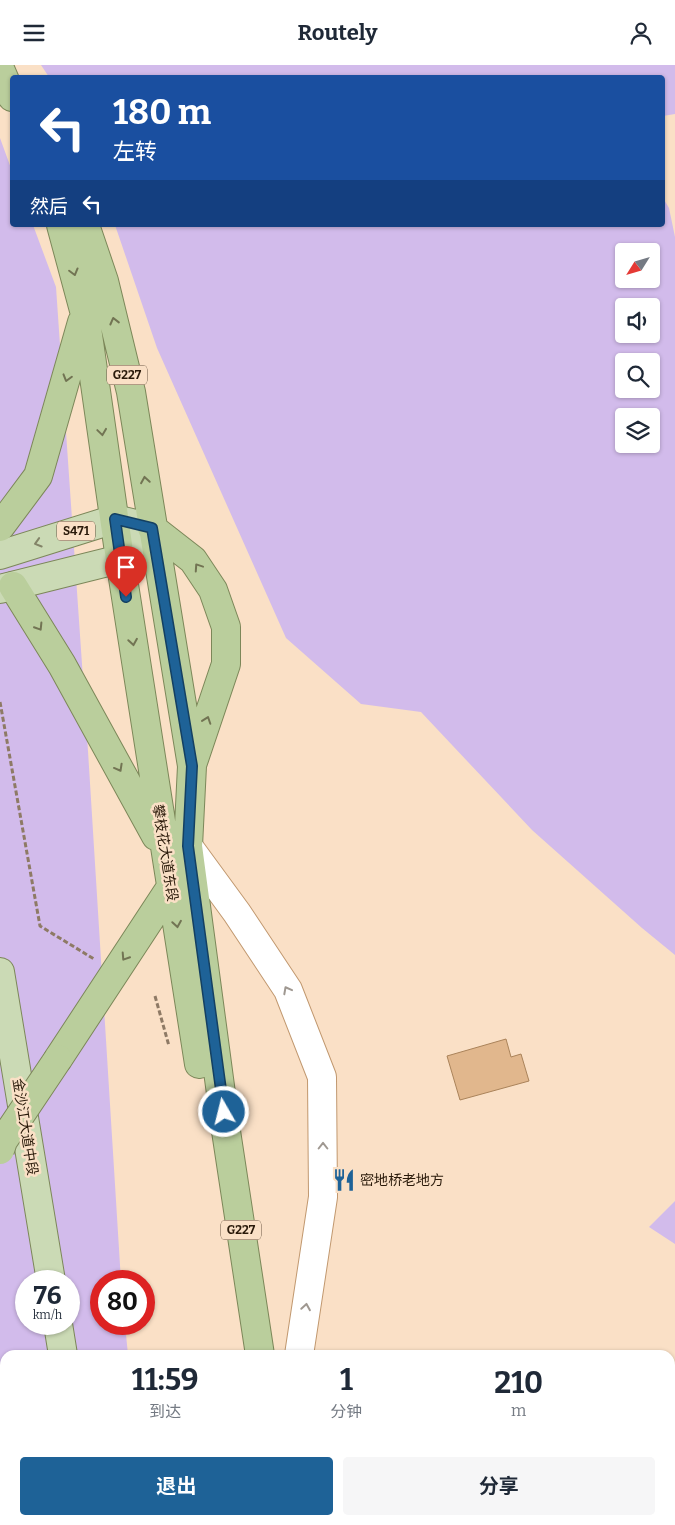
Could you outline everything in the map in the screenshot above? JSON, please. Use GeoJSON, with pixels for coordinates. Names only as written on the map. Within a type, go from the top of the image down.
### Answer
{"type":"FeatureCollection","features":[{"type":"Feature","properties":{"kind":"highway"},"geometry":{"type":"LineString","coordinates":[[0,69],[10,92]]}},
{"type":"Feature","properties":{"kind":"highway","name":"G227"},"geometry":{"type":"LineString","coordinates":[[62,227],[85,314],[115,519]]}},
{"type":"Feature","properties":{"kind":"highway","name":"G227"},"geometry":{"type":"LineString","coordinates":[[86,227],[104,281],[131,392],[152,528]]}},
{"type":"Feature","properties":{"kind":"highway"},"geometry":{"type":"LineString","coordinates":[[0,527],[38,476],[85,314]]}},
{"type":"Feature","properties":{"kind":"highway","name":"攀枝花大道东段"},"geometry":{"type":"LineString","coordinates":[[115,519],[120,559],[177,849],[231,1161],[259,1350]]}},
{"type":"Feature","properties":{"kind":"highway"},"geometry":{"type":"LineString","coordinates":[[152,528],[193,560],[213,590],[226,627],[226,664],[192,766]]}},
{"type":"Feature","properties":{"kind":"highway","name":"攀枝花大道东段"},"geometry":{"type":"LineString","coordinates":[[152,528],[192,766],[171,887],[242,1350]]}},
{"type":"Feature","properties":{"kind":"highway"},"geometry":{"type":"LineString","coordinates":[[6,587],[62,665],[177,849]]}},
{"type":"Feature","properties":{"kind":"highway"},"geometry":{"type":"LineString","coordinates":[[0,1150],[3,1141],[171,887]]}},
{"type":"Feature","properties":{"kind":"main road","name":"S471"},"geometry":{"type":"LineString","coordinates":[[0,555],[115,519],[152,528]]}},
{"type":"Feature","properties":{"kind":"main road"},"geometry":{"type":"LineString","coordinates":[[6,587],[120,559],[152,528]]}},
{"type":"Feature","properties":{"kind":"main road","name":"金沙江大道中段"},"geometry":{"type":"LineString","coordinates":[[0,973],[49,1270]]}},
{"type":"Feature","properties":{"kind":"main road"},"geometry":{"type":"LineString","coordinates":[[60,1335],[62,1350]]}},
{"type":"Feature","properties":{"kind":"street"},"geometry":{"type":"LineString","coordinates":[[177,849],[237,913],[288,991],[322,1077],[323,1197],[300,1350]]}},
{"type":"Feature","properties":{"kind":"path"},"geometry":{"type":"LineString","coordinates":[[0,702],[40,925],[101,963]]}},
{"type":"Feature","properties":{"kind":"path"},"geometry":{"type":"LineString","coordinates":[[155,996],[170,1051]]}},
{"type":"Feature","properties":{"kind":"shaded area"},"geometry":{"type":"Polygon","coordinates":[[[41,65],[675,65],[675,114],[665,116],[665,75],[48,75],[41,65]]]}},
{"type":"Feature","properties":{"kind":"shaded area"},"geometry":{"type":"Polygon","coordinates":[[[0,138],[10,166],[10,227],[34,227],[56,287],[88,751],[120,1270],[90,1270],[90,1335],[126,1335],[128,1350],[0,1350],[0,138]]]}},
{"type":"Feature","properties":{"kind":"shaded area"},"geometry":{"type":"Polygon","coordinates":[[[665,201],[669,208],[675,237],[675,955],[532,830],[421,712],[361,704],[286,638],[157,348],[116,227],[665,227],[665,201]]]}},
{"type":"Feature","properties":{"kind":"shaded area"},"geometry":{"type":"Polygon","coordinates":[[[675,1201],[675,1244],[649,1227],[675,1201]]]}},
{"type":"Feature","properties":{"kind":"building"},"geometry":{"type":"Polygon","coordinates":[[[506,1039],[511,1057],[521,1054],[529,1081],[460,1100],[447,1056],[506,1039]]]}},
{"type":"Feature","properties":{"kind":"place","name":"密地桥老地方"},"geometry":{"type":"Point","coordinates":[344,1180]}},
{"type":"Feature","properties":{"kind":"route"},"geometry":{"type":"LineString","coordinates":[[126,597],[115,519],[152,528],[192,766],[188,846],[224,1112]]}}]}
